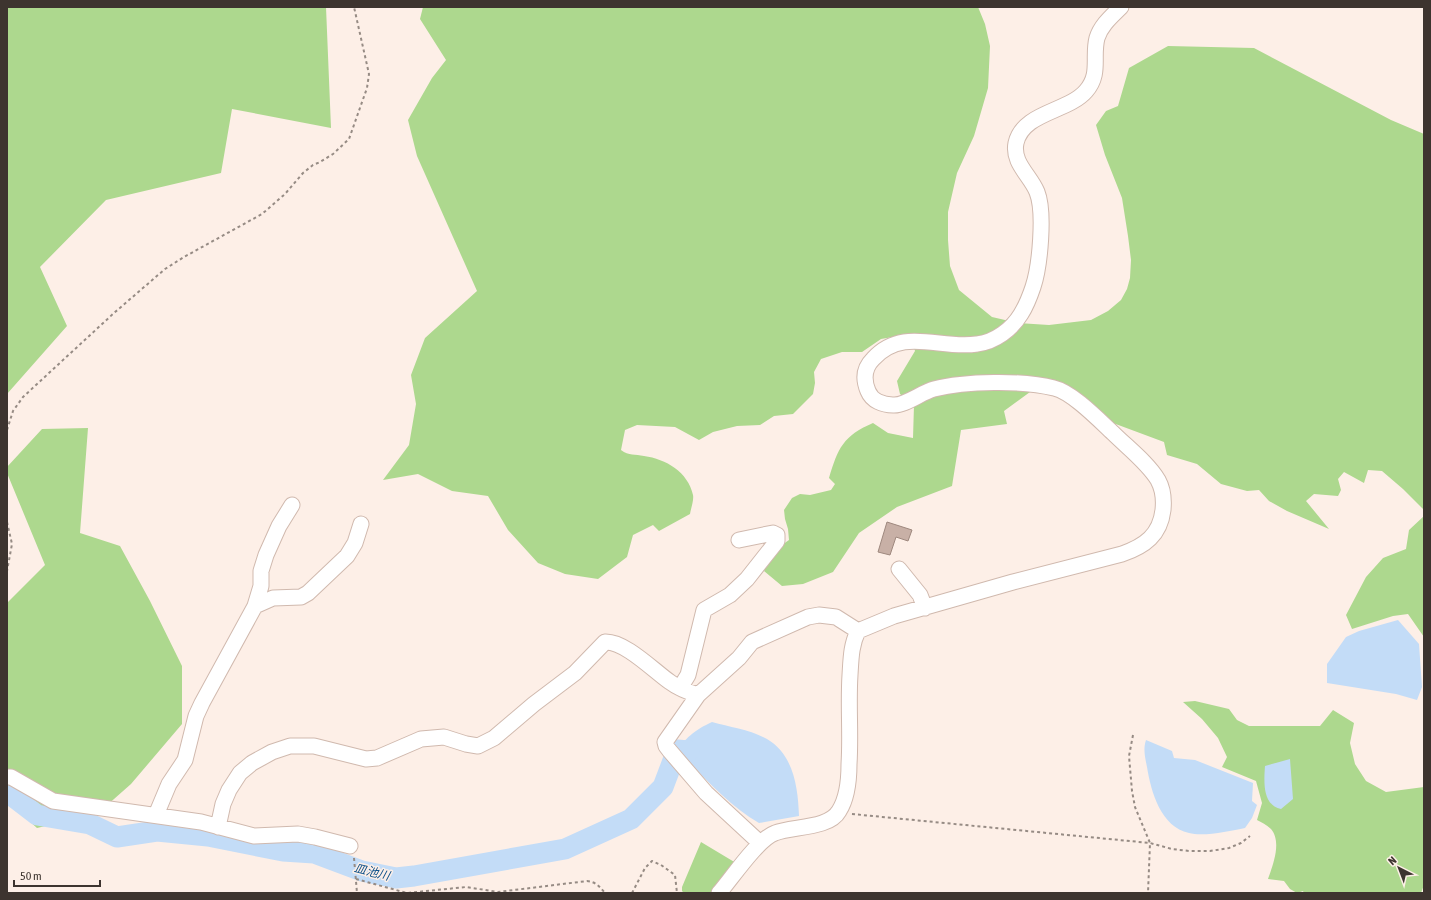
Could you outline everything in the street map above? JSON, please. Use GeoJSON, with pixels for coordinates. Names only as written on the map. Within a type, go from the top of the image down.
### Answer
{"type":"FeatureCollection","features":[{"type":"Feature","properties":{"kind":"street"},"geometry":{"type":"LineString","coordinates":[[719,893],[760,843],[774,833],[816,825],[830,819],[839,812],[844,799],[849,777],[849,698],[851,651],[858,631],[894,616],[1020,580],[1122,554],[1135,549],[1145,542],[1159,528],[1164,505],[1162,493],[1158,481],[1149,468],[1102,423],[1058,388],[1029,384],[992,383],[956,385],[932,389],[896,406],[880,403],[870,395],[864,373],[869,362],[878,353],[899,342],[932,342],[960,345],[979,344],[992,340],[1006,332],[1014,324],[1021,314],[1034,284],[1039,253],[1041,216],[1040,202],[1037,192],[1020,166],[1016,155],[1016,144],[1019,133],[1037,118],[1077,100],[1088,89],[1095,74],[1096,40],[1102,26],[1121,7]]}},
{"type":"Feature","properties":{"kind":"street"},"geometry":{"type":"LineString","coordinates":[[156,815],[169,784],[185,760],[196,716],[202,703],[255,606],[261,586],[262,571],[266,555],[279,526],[292,505]]}},
{"type":"Feature","properties":{"kind":"street"},"geometry":{"type":"LineString","coordinates":[[255,606],[272,598],[301,597],[308,593],[347,556],[355,543],[361,524]]}},
{"type":"Feature","properties":{"kind":"street"},"geometry":{"type":"LineString","coordinates":[[680,688],[688,675],[704,610],[730,595],[746,579],[777,541],[777,535],[774,532],[739,540]]}},
{"type":"Feature","properties":{"kind":"street"},"geometry":{"type":"LineString","coordinates":[[899,569],[920,595],[925,608]]}},
{"type":"Feature","properties":{"kind":"street"},"geometry":{"type":"LineString","coordinates":[[760,843],[706,793],[669,750],[665,742],[698,696],[739,658],[752,642],[808,617],[819,615],[836,617],[858,631]]}},
{"type":"Feature","properties":{"kind":"street"},"geometry":{"type":"LineString","coordinates":[[218,826],[223,804],[229,790],[240,774],[252,763],[272,752],[290,746],[314,746],[366,759],[377,758],[420,739],[444,737],[478,746],[494,738],[534,704],[575,673],[605,642],[610,642],[636,655],[670,682],[698,696]]}},
{"type":"Feature","properties":{"kind":"street"},"geometry":{"type":"LineString","coordinates":[[7,777],[11,777],[53,801],[201,822],[254,836],[298,834],[350,846]]}},
{"type":"Feature","properties":{"kind":"path"},"geometry":{"type":"LineString","coordinates":[[7,430],[13,411],[23,397],[114,313],[165,269],[262,214],[285,194],[303,173],[313,165],[333,154],[349,139],[367,88],[369,74],[354,7]]}},
{"type":"Feature","properties":{"kind":"path"},"geometry":{"type":"LineString","coordinates":[[7,522],[12,544],[7,572]]}},
{"type":"Feature","properties":{"kind":"path"},"geometry":{"type":"LineString","coordinates":[[1133,735],[1129,756],[1132,791],[1135,807],[1150,843],[1148,893]]}},
{"type":"Feature","properties":{"kind":"path"},"geometry":{"type":"LineString","coordinates":[[839,812],[1150,843],[1172,849],[1189,851],[1229,848],[1250,836]]}},
{"type":"Feature","properties":{"kind":"path"},"geometry":{"type":"LineString","coordinates":[[632,893],[645,868],[652,861],[661,865],[675,875],[677,893]]}},
{"type":"Feature","properties":{"kind":"path"},"geometry":{"type":"LineString","coordinates":[[355,862],[357,893]]}},
{"type":"Feature","properties":{"kind":"path"},"geometry":{"type":"LineString","coordinates":[[356,879],[407,893],[466,887],[498,892],[587,881],[593,882],[599,886],[604,893]]}},
{"type":"Feature","properties":{"kind":"green space"},"geometry":{"type":"Polygon","coordinates":[[[7,7],[326,7],[331,128],[232,109],[221,173],[106,200],[40,267],[67,326],[7,394],[7,7]]]}},
{"type":"Feature","properties":{"kind":"green space"},"geometry":{"type":"Polygon","coordinates":[[[423,7],[978,7],[985,24],[990,46],[988,88],[974,136],[957,173],[948,212],[950,266],[959,290],[992,317],[1018,323],[1049,325],[1091,320],[1108,311],[1121,300],[1127,289],[1130,278],[1131,260],[1122,198],[1105,155],[1096,125],[1106,111],[1118,106],[1129,68],[1168,46],[1254,48],[1391,120],[1424,134],[1424,510],[1382,471],[1368,470],[1364,483],[1344,472],[1338,479],[1341,490],[1338,496],[1314,494],[1306,501],[1329,529],[1287,511],[1269,501],[1259,490],[1247,491],[1221,484],[1197,464],[1167,455],[1164,442],[1113,423],[1074,390],[1030,392],[1004,411],[1007,424],[961,430],[952,486],[897,507],[859,533],[833,572],[803,584],[782,586],[764,571],[774,553],[789,540],[784,510],[792,498],[800,494],[810,495],[831,490],[835,484],[829,478],[835,459],[843,444],[855,433],[873,423],[888,433],[913,438],[914,405],[900,394],[897,381],[915,351],[910,334],[881,339],[862,352],[842,352],[821,359],[814,372],[815,383],[813,394],[793,414],[774,416],[760,425],[737,426],[713,432],[699,440],[675,427],[637,425],[625,430],[621,450],[629,454],[641,455],[660,460],[681,473],[693,495],[690,514],[659,531],[653,525],[633,535],[627,557],[598,579],[565,574],[538,563],[508,530],[488,496],[452,491],[418,474],[383,480],[409,445],[416,404],[411,375],[425,338],[477,291],[417,156],[408,120],[432,78],[446,60],[420,19],[423,7]]]}},
{"type":"Feature","properties":{"kind":"green space"},"geometry":{"type":"Polygon","coordinates":[[[88,428],[80,533],[120,546],[150,601],[182,666],[182,724],[131,784],[97,814],[37,828],[7,801],[7,603],[45,565],[7,473],[7,467],[42,429],[88,428]]]}},
{"type":"Feature","properties":{"kind":"green space"},"geometry":{"type":"Polygon","coordinates":[[[1424,516],[1424,637],[1408,614],[1393,616],[1352,629],[1346,615],[1366,577],[1383,558],[1406,549],[1409,530],[1424,516]]]}},
{"type":"Feature","properties":{"kind":"green space"},"geometry":{"type":"Polygon","coordinates":[[[1195,701],[1229,709],[1237,720],[1249,726],[1320,726],[1333,710],[1354,723],[1350,743],[1355,764],[1366,781],[1386,792],[1424,787],[1424,885],[1421,893],[1304,893],[1303,891],[1297,893],[1290,889],[1284,881],[1268,879],[1276,854],[1276,840],[1271,829],[1257,820],[1262,803],[1256,781],[1222,767],[1227,757],[1218,738],[1202,719],[1183,702],[1195,701]]]}},
{"type":"Feature","properties":{"kind":"green space"},"geometry":{"type":"Polygon","coordinates":[[[701,842],[736,863],[712,893],[684,893],[682,891],[682,887],[701,842]]]}},
{"type":"Feature","properties":{"kind":"water"},"geometry":{"type":"Polygon","coordinates":[[[1398,620],[1419,644],[1422,687],[1417,700],[1396,694],[1327,683],[1327,664],[1346,637],[1359,631],[1398,620]]]}},
{"type":"Feature","properties":{"kind":"water"},"geometry":{"type":"Polygon","coordinates":[[[712,722],[754,733],[767,739],[776,746],[789,763],[793,773],[796,784],[799,816],[759,823],[726,799],[677,750],[692,734],[712,722]]]}},
{"type":"Feature","properties":{"kind":"water"},"geometry":{"type":"Polygon","coordinates":[[[1146,740],[1172,751],[1174,758],[1195,760],[1253,783],[1252,801],[1257,805],[1252,818],[1245,828],[1217,833],[1195,834],[1179,829],[1171,824],[1159,807],[1151,787],[1145,753],[1146,740]]]}},
{"type":"Feature","properties":{"kind":"water"},"geometry":{"type":"Polygon","coordinates":[[[1290,759],[1293,799],[1281,809],[1275,807],[1267,798],[1264,778],[1265,766],[1290,759]]]}},
{"type":"Feature","properties":{"kind":"building"},"geometry":{"type":"Polygon","coordinates":[[[887,522],[912,530],[908,541],[896,537],[890,555],[878,552],[887,522]]]}},
{"type":"Feature","properties":{"kind":"waterway","name":"皿池川"},"geometry":{"type":"LineString","coordinates":[[7,792],[37,815],[90,824],[117,837],[157,831],[208,836],[283,851],[314,853],[362,871],[396,878],[565,849],[631,819],[663,787],[677,750],[689,751]]}}]}
